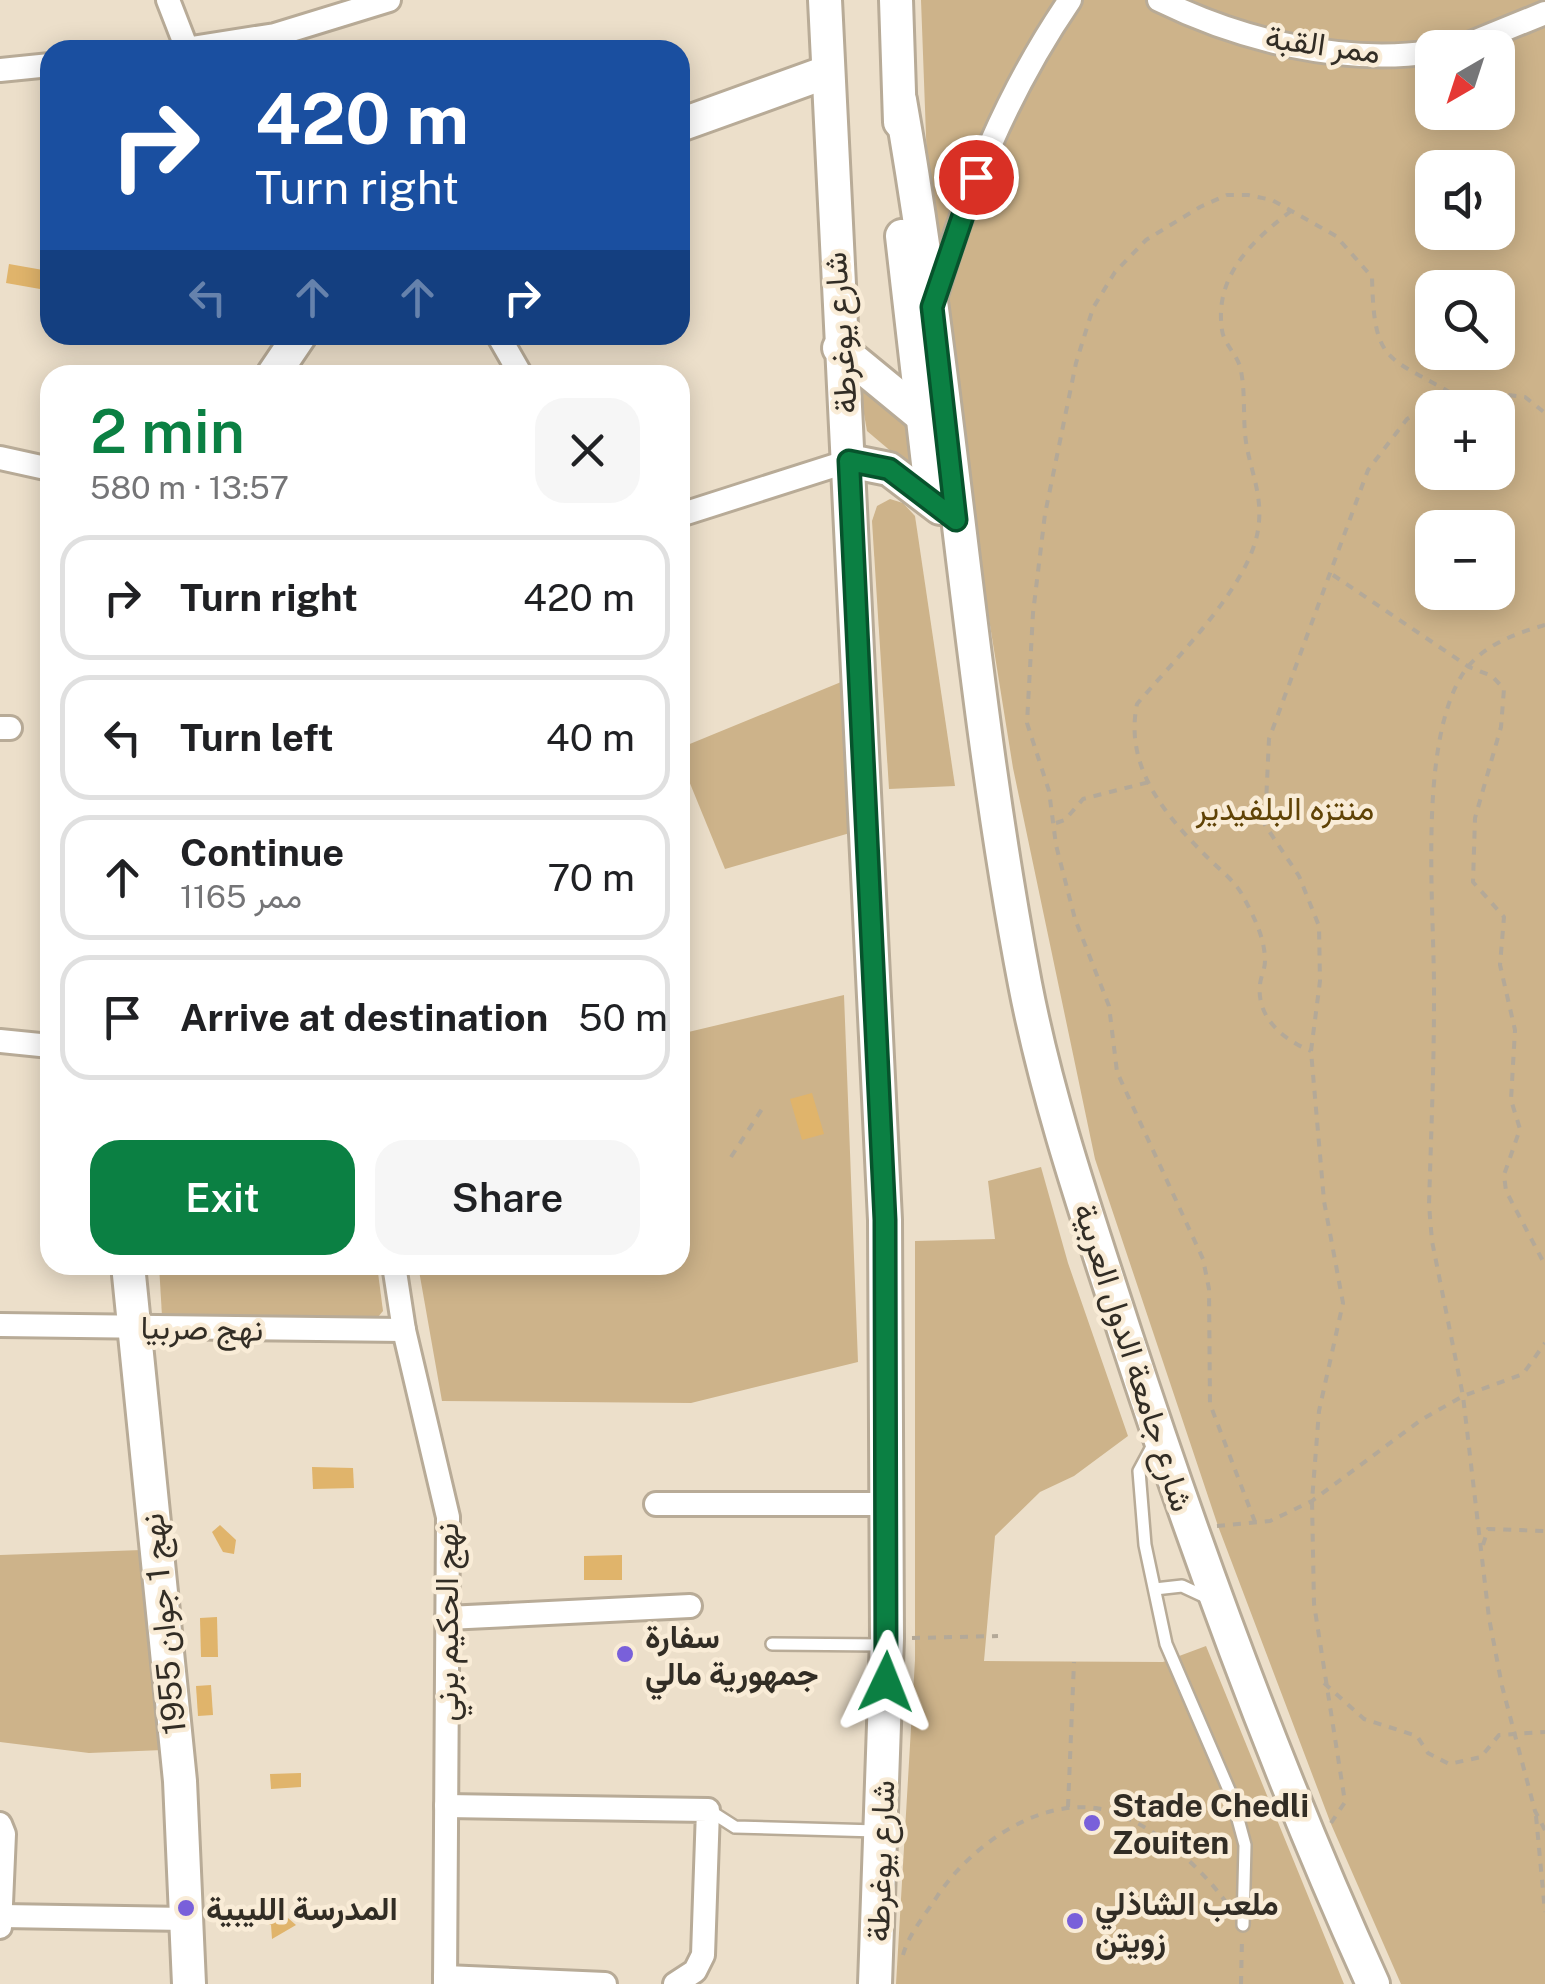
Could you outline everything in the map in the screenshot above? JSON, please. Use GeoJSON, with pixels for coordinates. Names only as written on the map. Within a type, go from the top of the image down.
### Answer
{"type":"FeatureCollection","features":[{"type":"Feature","properties":{"kind":"street"},"geometry":{"type":"LineString","coordinates":[[168,0],[184,40]]}},
{"type":"Feature","properties":{"kind":"street"},"geometry":{"type":"LineString","coordinates":[[244,40],[275,35],[388,0]]}},
{"type":"Feature","properties":{"kind":"street","name":"شارع يوغرطة"},"geometry":{"type":"LineString","coordinates":[[825,0],[839,348],[849,461],[885,1220],[887,1645],[881,1831],[888,1976]]}},
{"type":"Feature","properties":{"kind":"street","name":"شارع جامعة الدول العربية"},"geometry":{"type":"LineString","coordinates":[[896,0],[901,230],[918,412],[945,511],[1026,988],[1066,1150],[1158,1435],[1218,1603],[1308,1832],[1374,1984]]}},
{"type":"Feature","properties":{"kind":"street"},"geometry":{"type":"LineString","coordinates":[[932,307],[976,177],[1002,116],[1070,0]]}},
{"type":"Feature","properties":{"kind":"street","name":"ممر القبة"},"geometry":{"type":"LineString","coordinates":[[1159,0],[1208,21],[1291,44],[1358,54],[1415,52]]}},
{"type":"Feature","properties":{"kind":"street"},"geometry":{"type":"LineString","coordinates":[[1502,30],[1545,12]]}},
{"type":"Feature","properties":{"kind":"street"},"geometry":{"type":"LineString","coordinates":[[0,70],[40,66]]}},
{"type":"Feature","properties":{"kind":"street"},"geometry":{"type":"LineString","coordinates":[[690,121],[827,72]]}},
{"type":"Feature","properties":{"kind":"street","name":"شارع جامعة الدول العربية"},"geometry":{"type":"LineString","coordinates":[[900,100],[932,307],[946,440],[945,511]]}},
{"type":"Feature","properties":{"kind":"street"},"geometry":{"type":"LineString","coordinates":[[839,348],[946,440]]}},
{"type":"Feature","properties":{"kind":"street"},"geometry":{"type":"LineString","coordinates":[[0,458],[40,467]]}},
{"type":"Feature","properties":{"kind":"street"},"geometry":{"type":"LineString","coordinates":[[690,513],[849,461],[889,469],[945,511]]}},
{"type":"Feature","properties":{"kind":"street"},"geometry":{"type":"LineString","coordinates":[[0,1041],[40,1045]]}},
{"type":"Feature","properties":{"kind":"street","name":"نهج 1 جوان 1955"},"geometry":{"type":"LineString","coordinates":[[128,1275],[180,1780],[188,1984]]}},
{"type":"Feature","properties":{"kind":"street","name":"نهج الحكيم برني"},"geometry":{"type":"LineString","coordinates":[[396,1275],[404,1330],[448,1517],[445,1980]]}},
{"type":"Feature","properties":{"kind":"street","name":"نهج صربيا"},"geometry":{"type":"LineString","coordinates":[[0,1325],[404,1330]]}},
{"type":"Feature","properties":{"kind":"street"},"geometry":{"type":"LineString","coordinates":[[656,1504],[886,1504]]}},
{"type":"Feature","properties":{"kind":"street"},"geometry":{"type":"LineString","coordinates":[[447,1618],[690,1606]]}},
{"type":"Feature","properties":{"kind":"street"},"geometry":{"type":"LineString","coordinates":[[446,1806],[708,1810],[703,1955],[695,1971],[676,1984]]}},
{"type":"Feature","properties":{"kind":"street"},"geometry":{"type":"LineString","coordinates":[[0,1824],[1,1922],[186,1919]]}},
{"type":"Feature","properties":{"kind":"street"},"geometry":{"type":"LineString","coordinates":[[445,1980],[605,1984]]}},
{"type":"Feature","properties":{"kind":"lane"},"geometry":{"type":"LineString","coordinates":[[1158,1435],[1139,1472],[1138,1496],[1166,1644],[1232,1797],[1245,1845],[1243,1926]]}},
{"type":"Feature","properties":{"kind":"lane"},"geometry":{"type":"LineString","coordinates":[[1155,1590],[1182,1586],[1218,1603]]}},
{"type":"Feature","properties":{"kind":"lane"},"geometry":{"type":"LineString","coordinates":[[772,1644],[887,1645]]}},
{"type":"Feature","properties":{"kind":"lane"},"geometry":{"type":"LineString","coordinates":[[708,1810],[735,1828],[881,1831]]}},
{"type":"Feature","properties":{"kind":"path"},"geometry":{"type":"LineString","coordinates":[[1255,1522],[1210,1404],[1209,1289],[1203,1259],[1117,1072],[1110,1006],[1075,919],[1049,791],[1027,723],[1028,674],[1045,514],[1076,363],[1093,308],[1115,272],[1146,240],[1227,195],[1272,200],[1336,236],[1372,277],[1374,331],[1384,351],[1447,390]]}},
{"type":"Feature","properties":{"kind":"path"},"geometry":{"type":"LineString","coordinates":[[1291,212],[1248,247],[1232,269],[1222,296],[1222,333],[1241,368],[1247,448],[1260,492],[1258,534],[1235,584],[1136,704],[1132,745],[1164,813],[1238,888],[1258,924],[1266,963],[1259,986],[1267,1018],[1285,1040],[1311,1051]]}},
{"type":"Feature","properties":{"kind":"path"},"geometry":{"type":"LineString","coordinates":[[1515,397],[1525,397],[1545,413]]}},
{"type":"Feature","properties":{"kind":"path"},"geometry":{"type":"LineString","coordinates":[[1308,1832],[1330,1824],[1344,1802],[1314,1604],[1312,1501],[1320,1411],[1343,1303],[1324,1201],[1311,1051],[1320,980],[1318,926],[1299,876],[1265,825],[1269,739],[1333,575],[1368,470],[1386,443],[1415,416]]}},
{"type":"Feature","properties":{"kind":"path"},"geometry":{"type":"LineString","coordinates":[[1333,575],[1469,667],[1492,676],[1504,690],[1504,711],[1478,804],[1470,864],[1473,882],[1504,917],[1506,932],[1500,966],[1515,1030],[1511,1100],[1520,1129],[1504,1176],[1506,1192],[1545,1265]]}},
{"type":"Feature","properties":{"kind":"path"},"geometry":{"type":"LineString","coordinates":[[1545,625],[1499,641],[1469,667],[1446,711],[1438,755],[1429,1205],[1432,1241],[1462,1396],[1498,1669],[1535,1812],[1545,1912]]}},
{"type":"Feature","properties":{"kind":"path"},"geometry":{"type":"LineString","coordinates":[[1054,824],[1065,820],[1083,799],[1148,782]]}},
{"type":"Feature","properties":{"kind":"path"},"geometry":{"type":"LineString","coordinates":[[731,1157],[762,1109]]}},
{"type":"Feature","properties":{"kind":"path"},"geometry":{"type":"LineString","coordinates":[[1194,1534],[1270,1521],[1312,1501],[1374,1450],[1462,1396],[1522,1374],[1545,1343]]}},
{"type":"Feature","properties":{"kind":"path"},"geometry":{"type":"LineString","coordinates":[[1482,1549],[1488,1529],[1545,1532]]}},
{"type":"Feature","properties":{"kind":"path"},"geometry":{"type":"LineString","coordinates":[[932,1638],[998,1636]]}},
{"type":"Feature","properties":{"kind":"path"},"geometry":{"type":"LineString","coordinates":[[1068,1808],[1074,1662]]}},
{"type":"Feature","properties":{"kind":"path"},"geometry":{"type":"LineString","coordinates":[[1324,1683],[1364,1718],[1416,1736],[1428,1753],[1449,1764],[1472,1762],[1499,1735],[1545,1732]]}},
{"type":"Feature","properties":{"kind":"path"},"geometry":{"type":"LineString","coordinates":[[888,1976],[951,1876],[984,1843],[1028,1820],[1068,1808],[1114,1812],[1157,1837],[1206,1874],[1243,1926],[1241,1984]]}},
{"type":"Feature","properties":{"kind":"path"},"geometry":{"type":"LineString","coordinates":[[1535,1812],[1545,1830]]}},
{"type":"Feature","properties":{"kind":"green space","name":"منتزه البلفيدير"},"geometry":{"type":"Polygon","coordinates":[[[921,0],[1545,0],[1545,1984],[1401,1984],[1331,1824],[1218,1526],[1095,1159],[1013,768],[929,217],[921,0]]]}},
{"type":"Feature","properties":{"kind":"green space"},"geometry":{"type":"Polygon","coordinates":[[[858,380],[912,422],[919,475],[867,431],[858,380]]]}},
{"type":"Feature","properties":{"kind":"green space"},"geometry":{"type":"Polygon","coordinates":[[[890,499],[903,503],[915,516],[955,786],[889,789],[872,521],[877,506],[890,499]]]}},
{"type":"Feature","properties":{"kind":"green space"},"geometry":{"type":"Polygon","coordinates":[[[846,680],[850,833],[725,869],[690,783],[690,744],[846,680]]]}},
{"type":"Feature","properties":{"kind":"green space"},"geometry":{"type":"Polygon","coordinates":[[[844,995],[858,1362],[691,1403],[442,1401],[420,1275],[690,1275],[690,1032],[844,995]]]}},
{"type":"Feature","properties":{"kind":"green space","name":"Stade Chedli Zouiten"},"geometry":{"type":"Polygon","coordinates":[[[1041,1167],[1068,1263],[1128,1436],[1074,1476],[1040,1492],[995,1536],[984,1661],[1163,1662],[1206,1646],[1344,1984],[896,1984],[915,1660],[915,1241],[995,1239],[988,1181],[1041,1167]]]}},
{"type":"Feature","properties":{"kind":"green space"},"geometry":{"type":"Polygon","coordinates":[[[160,1275],[378,1275],[383,1311],[373,1323],[162,1316],[160,1275]]]}},
{"type":"Feature","properties":{"kind":"green space"},"geometry":{"type":"Polygon","coordinates":[[[142,1550],[163,1750],[89,1753],[0,1742],[0,1555],[142,1550]]]}},
{"type":"Feature","properties":{"kind":"shaded area"},"geometry":{"type":"Polygon","coordinates":[[[9,264],[40,269],[40,289],[6,283],[9,264]]]}},
{"type":"Feature","properties":{"kind":"shaded area"},"geometry":{"type":"Polygon","coordinates":[[[812,1093],[824,1134],[802,1140],[790,1099],[812,1093]]]}},
{"type":"Feature","properties":{"kind":"shaded area"},"geometry":{"type":"Polygon","coordinates":[[[312,1467],[353,1468],[354,1488],[313,1489],[312,1467]]]}},
{"type":"Feature","properties":{"kind":"shaded area"},"geometry":{"type":"Polygon","coordinates":[[[220,1525],[236,1540],[234,1554],[223,1552],[212,1532],[220,1525]]]}},
{"type":"Feature","properties":{"kind":"shaded area"},"geometry":{"type":"Polygon","coordinates":[[[622,1555],[622,1580],[584,1580],[584,1556],[622,1555]]]}},
{"type":"Feature","properties":{"kind":"shaded area"},"geometry":{"type":"Polygon","coordinates":[[[217,1617],[218,1657],[201,1657],[200,1618],[217,1617]]]}},
{"type":"Feature","properties":{"kind":"shaded area"},"geometry":{"type":"Polygon","coordinates":[[[211,1685],[213,1715],[198,1716],[196,1686],[211,1685]]]}},
{"type":"Feature","properties":{"kind":"shaded area"},"geometry":{"type":"Polygon","coordinates":[[[301,1773],[301,1787],[271,1789],[270,1774],[301,1773]]]}},
{"type":"Feature","properties":{"kind":"shaded area"},"geometry":{"type":"Polygon","coordinates":[[[264,1916],[277,1921],[288,1918],[296,1925],[272,1939],[271,1925],[260,1921],[264,1916]]]}},
{"type":"Feature","properties":{"kind":"place","name":"سفارة جمهورية مالي"},"geometry":{"type":"Point","coordinates":[625,1654]}},
{"type":"Feature","properties":{"kind":"place","name":"Stade Chedli Zouiten"},"geometry":{"type":"Point","coordinates":[1092,1823]}},
{"type":"Feature","properties":{"kind":"place","name":"المدرسة الليبية"},"geometry":{"type":"Point","coordinates":[186,1908]}},
{"type":"Feature","properties":{"kind":"place","name":"ملعب الشاذلي زويتن"},"geometry":{"type":"Point","coordinates":[1075,1921]}},
{"type":"Feature","properties":{"kind":"route"},"geometry":{"type":"LineString","coordinates":[[886,1682],[885,1220],[849,461],[889,469],[956,520],[932,307],[976,177]]}}]}
